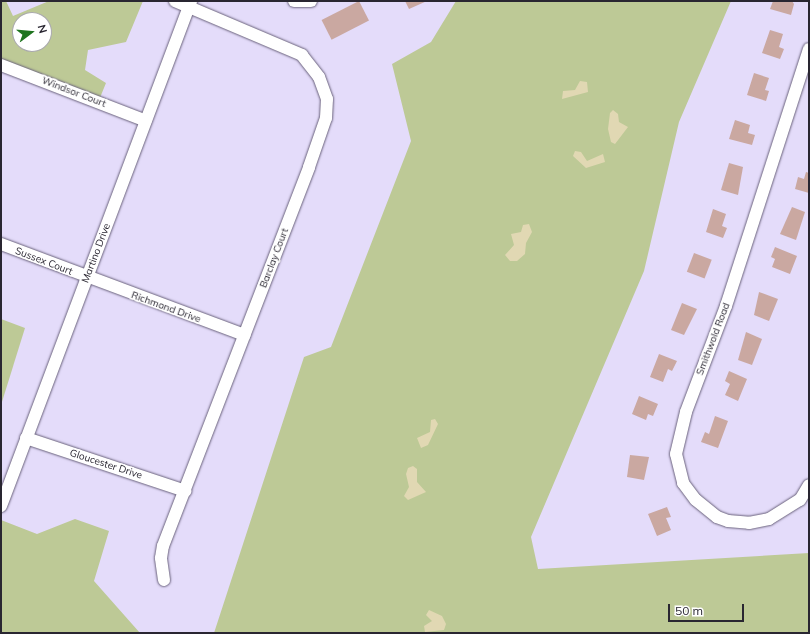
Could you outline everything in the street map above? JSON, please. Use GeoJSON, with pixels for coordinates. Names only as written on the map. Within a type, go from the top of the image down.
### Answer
{"type":"FeatureCollection","features":[{"type":"Feature","properties":{"kind":"street","name":"Barclay Court"},"geometry":{"type":"LineString","coordinates":[[164,580],[162,552],[321,132],[326,118],[327,99],[319,77],[302,55],[190,4],[175,1]]}},
{"type":"Feature","properties":{"kind":"street"},"geometry":{"type":"LineString","coordinates":[[294,1],[311,1]]}},
{"type":"Feature","properties":{"kind":"street","name":"Martino Drive"},"geometry":{"type":"LineString","coordinates":[[1,506],[190,4]]}},
{"type":"Feature","properties":{"kind":"street","name":"Smithwold Road"},"geometry":{"type":"LineString","coordinates":[[809,49],[726,306],[686,412],[676,454],[683,482],[696,500],[716,517],[728,521],[749,522],[769,519],[789,509],[809,485]]}},
{"type":"Feature","properties":{"kind":"street","name":"Windsor Court"},"geometry":{"type":"LineString","coordinates":[[1,64],[146,121]]}},
{"type":"Feature","properties":{"kind":"street","name":"Sussex Court"},"geometry":{"type":"LineString","coordinates":[[1,244],[87,277]]}},
{"type":"Feature","properties":{"kind":"street","name":"Richmond Drive"},"geometry":{"type":"LineString","coordinates":[[87,277],[245,335]]}},
{"type":"Feature","properties":{"kind":"street","name":"Gloucester Drive"},"geometry":{"type":"LineString","coordinates":[[26,438],[185,491]]}},
{"type":"Feature","properties":{"kind":"green space"},"geometry":{"type":"Polygon","coordinates":[[[1,1],[6,1],[12,14],[12,52],[52,52],[52,12],[23,12],[49,1],[143,1],[126,42],[88,50],[85,70],[106,83],[97,105],[1,69],[1,1]]]}},
{"type":"Feature","properties":{"kind":"green space"},"geometry":{"type":"Polygon","coordinates":[[[456,1],[731,1],[679,122],[644,271],[531,537],[538,569],[809,553],[809,633],[214,633],[304,357],[331,347],[411,141],[392,64],[431,42],[456,1]]]}},
{"type":"Feature","properties":{"kind":"green space"},"geometry":{"type":"Polygon","coordinates":[[[1,319],[25,328],[1,405],[1,319]]]}},
{"type":"Feature","properties":{"kind":"green space"},"geometry":{"type":"Polygon","coordinates":[[[75,519],[109,531],[94,581],[140,633],[1,633],[1,520],[37,534],[75,519]]]}},
{"type":"Feature","properties":{"kind":"sand"},"geometry":{"type":"Polygon","coordinates":[[[580,81],[587,82],[588,92],[562,99],[563,91],[575,90],[580,81]]]}},
{"type":"Feature","properties":{"kind":"sand"},"geometry":{"type":"Polygon","coordinates":[[[613,110],[618,114],[619,122],[628,127],[615,144],[611,142],[608,129],[610,113],[613,110]]]}},
{"type":"Feature","properties":{"kind":"sand"},"geometry":{"type":"Polygon","coordinates":[[[575,151],[581,152],[587,161],[603,154],[605,162],[586,168],[573,156],[575,151]]]}},
{"type":"Feature","properties":{"kind":"sand"},"geometry":{"type":"Polygon","coordinates":[[[529,224],[532,232],[526,243],[525,254],[517,261],[510,261],[505,255],[514,245],[511,234],[521,232],[523,225],[529,224]]]}},
{"type":"Feature","properties":{"kind":"sand"},"geometry":{"type":"Polygon","coordinates":[[[435,419],[438,424],[428,445],[421,448],[417,438],[430,432],[431,420],[435,419]]]}},
{"type":"Feature","properties":{"kind":"sand"},"geometry":{"type":"Polygon","coordinates":[[[413,466],[417,469],[417,482],[426,492],[408,500],[404,496],[409,487],[406,474],[408,468],[413,466]]]}},
{"type":"Feature","properties":{"kind":"sand"},"geometry":{"type":"Polygon","coordinates":[[[429,610],[442,616],[446,624],[444,630],[425,632],[424,626],[432,621],[426,615],[429,610]]]}},
{"type":"Feature","properties":{"kind":"building"},"geometry":{"type":"Polygon","coordinates":[[[359,1],[369,21],[332,40],[322,20],[359,1]]]}},
{"type":"Feature","properties":{"kind":"building"},"geometry":{"type":"Polygon","coordinates":[[[405,1],[427,1],[409,9],[405,1]]]}},
{"type":"Feature","properties":{"kind":"building"},"geometry":{"type":"Polygon","coordinates":[[[773,1],[792,1],[794,4],[791,15],[770,9],[773,1]]]}},
{"type":"Feature","properties":{"kind":"building"},"geometry":{"type":"Polygon","coordinates":[[[770,30],[783,34],[779,47],[784,49],[780,59],[762,53],[770,30]]]}},
{"type":"Feature","properties":{"kind":"building"},"geometry":{"type":"Polygon","coordinates":[[[754,73],[769,78],[765,90],[769,91],[766,101],[747,95],[754,73]]]}},
{"type":"Feature","properties":{"kind":"building"},"geometry":{"type":"Polygon","coordinates":[[[735,120],[750,125],[748,133],[755,135],[752,145],[729,139],[735,120]]]}},
{"type":"Feature","properties":{"kind":"building"},"geometry":{"type":"Polygon","coordinates":[[[729,163],[743,167],[738,195],[721,190],[729,163]]]}},
{"type":"Feature","properties":{"kind":"building"},"geometry":{"type":"Polygon","coordinates":[[[806,172],[809,173],[809,193],[795,189],[798,177],[804,179],[806,172]]]}},
{"type":"Feature","properties":{"kind":"building"},"geometry":{"type":"Polygon","coordinates":[[[792,207],[805,212],[796,240],[780,234],[792,207]]]}},
{"type":"Feature","properties":{"kind":"building"},"geometry":{"type":"Polygon","coordinates":[[[713,209],[726,214],[722,226],[727,228],[723,238],[706,232],[713,209]]]}},
{"type":"Feature","properties":{"kind":"building"},"geometry":{"type":"Polygon","coordinates":[[[775,247],[797,256],[790,274],[772,267],[775,259],[771,257],[775,247]]]}},
{"type":"Feature","properties":{"kind":"building"},"geometry":{"type":"Polygon","coordinates":[[[694,253],[712,260],[705,278],[687,272],[694,253]]]}},
{"type":"Feature","properties":{"kind":"building"},"geometry":{"type":"Polygon","coordinates":[[[759,292],[778,299],[769,321],[754,315],[759,292]]]}},
{"type":"Feature","properties":{"kind":"building"},"geometry":{"type":"Polygon","coordinates":[[[682,303],[697,309],[684,335],[671,330],[682,303]]]}},
{"type":"Feature","properties":{"kind":"building"},"geometry":{"type":"Polygon","coordinates":[[[746,332],[762,339],[752,365],[738,360],[746,332]]]}},
{"type":"Feature","properties":{"kind":"building"},"geometry":{"type":"Polygon","coordinates":[[[659,354],[677,361],[672,371],[668,369],[663,382],[650,377],[659,354]]]}},
{"type":"Feature","properties":{"kind":"building"},"geometry":{"type":"Polygon","coordinates":[[[729,371],[747,379],[738,401],[725,395],[730,384],[725,381],[729,371]]]}},
{"type":"Feature","properties":{"kind":"building"},"geometry":{"type":"Polygon","coordinates":[[[639,396],[658,404],[653,416],[648,414],[646,420],[632,414],[639,396]]]}},
{"type":"Feature","properties":{"kind":"building"},"geometry":{"type":"Polygon","coordinates":[[[715,416],[728,421],[718,448],[701,442],[705,432],[709,434],[715,416]]]}},
{"type":"Feature","properties":{"kind":"building"},"geometry":{"type":"Polygon","coordinates":[[[630,455],[649,457],[644,480],[627,477],[630,455]]]}},
{"type":"Feature","properties":{"kind":"building"},"geometry":{"type":"Polygon","coordinates":[[[667,507],[671,517],[666,518],[671,530],[657,536],[648,514],[667,507]]]}}]}
